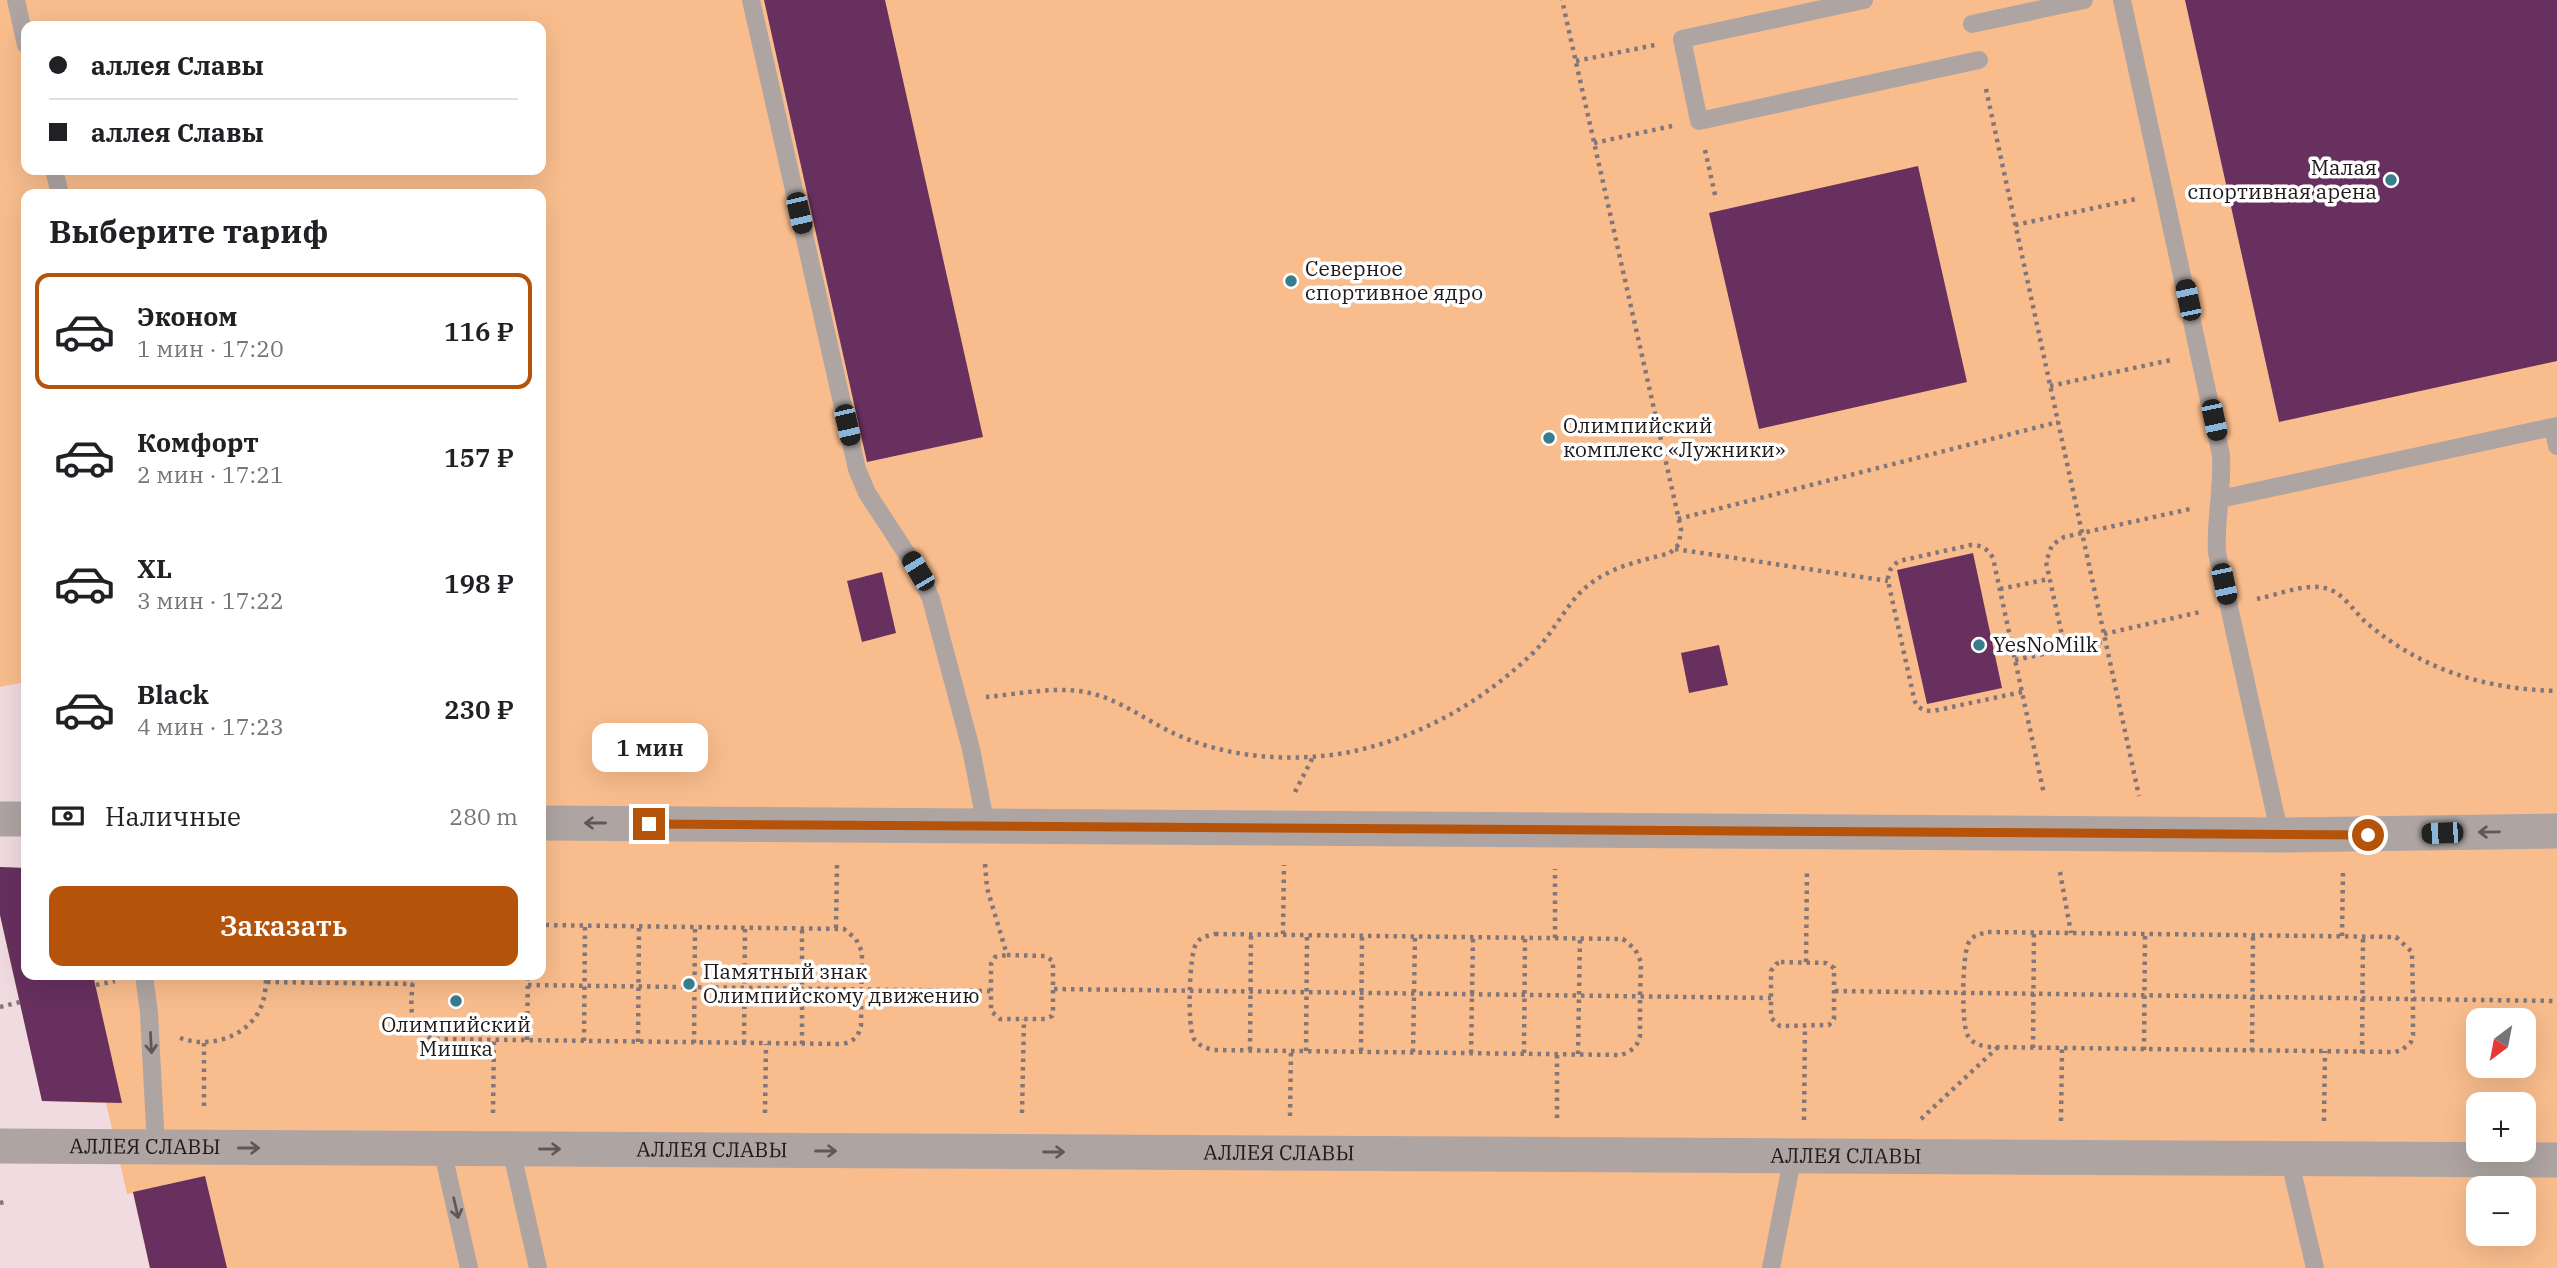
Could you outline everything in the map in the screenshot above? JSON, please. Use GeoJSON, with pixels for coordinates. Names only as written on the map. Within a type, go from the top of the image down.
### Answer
{"type":"FeatureCollection","features":[{"type":"Feature","properties":{"kind":"street"},"geometry":{"type":"LineString","coordinates":[[0,819],[21,819]]}},
{"type":"Feature","properties":{"kind":"street"},"geometry":{"type":"LineString","coordinates":[[546,823],[2280,835],[2557,831]]}},
{"type":"Feature","properties":{"kind":"street","name":"АЛЛЕЯ СЛАВЫ"},"geometry":{"type":"LineString","coordinates":[[0,1146],[2557,1160]]}},
{"type":"Feature","properties":{"kind":"lane"},"geometry":{"type":"LineString","coordinates":[[16,0],[21,22]]}},
{"type":"Feature","properties":{"kind":"lane"},"geometry":{"type":"LineString","coordinates":[[751,0],[857,469],[867,493],[925,585],[936,617],[978,779],[986,826]]}},
{"type":"Feature","properties":{"kind":"lane"},"geometry":{"type":"LineString","coordinates":[[1864,0],[1682,39],[1699,121],[1979,60]]}},
{"type":"Feature","properties":{"kind":"lane"},"geometry":{"type":"LineString","coordinates":[[1972,24],[2084,0]]}},
{"type":"Feature","properties":{"kind":"lane"},"geometry":{"type":"LineString","coordinates":[[2122,0],[2221,455],[2217,553],[2280,835]]}},
{"type":"Feature","properties":{"kind":"lane"},"geometry":{"type":"LineString","coordinates":[[2220,501],[2555,427],[2557,446]]}},
{"type":"Feature","properties":{"kind":"lane"},"geometry":{"type":"LineString","coordinates":[[145,980],[156,1147]]}},
{"type":"Feature","properties":{"kind":"lane"},"geometry":{"type":"LineString","coordinates":[[442,1149],[469,1268]]}},
{"type":"Feature","properties":{"kind":"lane"},"geometry":{"type":"LineString","coordinates":[[502,1149],[538,1268]]}},
{"type":"Feature","properties":{"kind":"lane"},"geometry":{"type":"LineString","coordinates":[[1771,1268],[1798,1156]]}},
{"type":"Feature","properties":{"kind":"lane"},"geometry":{"type":"LineString","coordinates":[[2289,1158],[2315,1268]]}},
{"type":"Feature","properties":{"kind":"path"},"geometry":{"type":"LineString","coordinates":[[957,700],[1074,690],[1097,694],[1176,734],[1210,747],[1279,757],[1312,757],[1350,751],[1416,732],[1469,705],[1504,680],[1537,649],[1587,586],[1611,570],[1670,553],[1675,549],[1681,536],[1678,519],[1562,0]]}},
{"type":"Feature","properties":{"kind":"path"},"geometry":{"type":"LineString","coordinates":[[1576,61],[1682,39]]}},
{"type":"Feature","properties":{"kind":"path"},"geometry":{"type":"LineString","coordinates":[[1979,60],[2148,834]]}},
{"type":"Feature","properties":{"kind":"path"},"geometry":{"type":"LineString","coordinates":[[1594,143],[1699,121],[1716,199]]}},
{"type":"Feature","properties":{"kind":"path"},"geometry":{"type":"LineString","coordinates":[[2015,225],[2164,193]]}},
{"type":"Feature","properties":{"kind":"path"},"geometry":{"type":"LineString","coordinates":[[2050,386],[2199,354]]}},
{"type":"Feature","properties":{"kind":"path"},"geometry":{"type":"LineString","coordinates":[[1678,519],[2058,422]]}},
{"type":"Feature","properties":{"kind":"path"},"geometry":{"type":"LineString","coordinates":[[2065,649],[2046,557],[2052,545],[2064,537],[2220,501]]}},
{"type":"Feature","properties":{"kind":"path"},"geometry":{"type":"LineString","coordinates":[[2022,692],[1933,711],[1918,707],[1888,581],[1890,570],[1899,561],[1977,545],[1989,552],[1993,558],[2053,834],[2071,933]]}},
{"type":"Feature","properties":{"kind":"path"},"geometry":{"type":"LineString","coordinates":[[1675,549],[1888,581]]}},
{"type":"Feature","properties":{"kind":"path"},"geometry":{"type":"LineString","coordinates":[[2000,589],[2049,579]]}},
{"type":"Feature","properties":{"kind":"path"},"geometry":{"type":"LineString","coordinates":[[2104,634],[2307,588],[2325,587],[2340,596],[2367,624],[2427,663],[2462,677],[2497,686],[2557,691]]}},
{"type":"Feature","properties":{"kind":"path"},"geometry":{"type":"LineString","coordinates":[[2015,660],[2105,641]]}},
{"type":"Feature","properties":{"kind":"path"},"geometry":{"type":"LineString","coordinates":[[836,929],[837,825]]}},
{"type":"Feature","properties":{"kind":"path"},"geometry":{"type":"LineString","coordinates":[[986,826],[986,883],[1007,955]]}},
{"type":"Feature","properties":{"kind":"path"},"geometry":{"type":"LineString","coordinates":[[1555,830],[1555,938]]}},
{"type":"Feature","properties":{"kind":"path"},"geometry":{"type":"LineString","coordinates":[[1806,962],[1807,832]]}},
{"type":"Feature","properties":{"kind":"path"},"geometry":{"type":"LineString","coordinates":[[2342,936],[2343,835]]}},
{"type":"Feature","properties":{"kind":"path"},"geometry":{"type":"LineString","coordinates":[[412,980],[412,1020],[420,1033],[435,1039],[843,1044],[855,1039],[861,1026],[860,945],[851,933],[844,929],[546,925]]}},
{"type":"Feature","properties":{"kind":"path"},"geometry":{"type":"LineString","coordinates":[[584,1041],[585,926]]}},
{"type":"Feature","properties":{"kind":"path"},"geometry":{"type":"LineString","coordinates":[[638,1042],[639,926]]}},
{"type":"Feature","properties":{"kind":"path"},"geometry":{"type":"LineString","coordinates":[[694,1043],[695,927]]}},
{"type":"Feature","properties":{"kind":"path"},"geometry":{"type":"LineString","coordinates":[[744,1043],[745,927]]}},
{"type":"Feature","properties":{"kind":"path"},"geometry":{"type":"LineString","coordinates":[[802,928],[802,1044]]}},
{"type":"Feature","properties":{"kind":"path"},"geometry":{"type":"LineString","coordinates":[[1988,932],[2034,932],[2396,937],[2408,947],[2414,960],[2413,1035],[2407,1047],[2395,1052],[2362,1053],[1997,1048],[1978,1045],[1967,1036],[1964,1028],[1964,954],[1967,945],[1972,939],[1988,932]]}},
{"type":"Feature","properties":{"kind":"path"},"geometry":{"type":"LineString","coordinates":[[2033,1048],[2034,932]]}},
{"type":"Feature","properties":{"kind":"path"},"geometry":{"type":"LineString","coordinates":[[1215,934],[1525,937],[1623,939],[1635,949],[1641,962],[1640,1036],[1633,1049],[1622,1055],[1213,1050],[1198,1044],[1191,1031],[1192,956],[1199,940],[1215,934]]}},
{"type":"Feature","properties":{"kind":"path"},"geometry":{"type":"LineString","coordinates":[[1250,1050],[1251,934]]}},
{"type":"Feature","properties":{"kind":"path"},"geometry":{"type":"LineString","coordinates":[[2144,1050],[2146,934]]}},
{"type":"Feature","properties":{"kind":"path"},"geometry":{"type":"LineString","coordinates":[[1306,1051],[1307,935]]}},
{"type":"Feature","properties":{"kind":"path"},"geometry":{"type":"LineString","coordinates":[[1361,1051],[1362,935]]}},
{"type":"Feature","properties":{"kind":"path"},"geometry":{"type":"LineString","coordinates":[[2252,1051],[2253,935]]}},
{"type":"Feature","properties":{"kind":"path"},"geometry":{"type":"LineString","coordinates":[[1413,1052],[1415,936]]}},
{"type":"Feature","properties":{"kind":"path"},"geometry":{"type":"LineString","coordinates":[[2362,1053],[2363,936]]}},
{"type":"Feature","properties":{"kind":"path"},"geometry":{"type":"LineString","coordinates":[[1471,1053],[1473,937]]}},
{"type":"Feature","properties":{"kind":"path"},"geometry":{"type":"LineString","coordinates":[[1524,1053],[1525,937]]}},
{"type":"Feature","properties":{"kind":"path"},"geometry":{"type":"LineString","coordinates":[[1578,1054],[1580,938]]}},
{"type":"Feature","properties":{"kind":"path"},"geometry":{"type":"LineString","coordinates":[[1007,955],[1051,958],[1054,965],[1052,1016],[1045,1019],[996,1018],[990,1011],[992,960],[1007,955]]}},
{"type":"Feature","properties":{"kind":"path"},"geometry":{"type":"LineString","coordinates":[[1806,962],[1826,963],[1834,968],[1834,1019],[1825,1026],[1780,1026],[1771,1018],[1771,971],[1776,964],[1806,962]]}},
{"type":"Feature","properties":{"kind":"path"},"geometry":{"type":"LineString","coordinates":[[149,1013],[164,1030],[183,1040],[204,1043],[225,1040],[244,1029],[258,1013],[266,980]]}},
{"type":"Feature","properties":{"kind":"path"},"geometry":{"type":"LineString","coordinates":[[527,1041],[528,980]]}},
{"type":"Feature","properties":{"kind":"path"},"geometry":{"type":"LineString","coordinates":[[267,982],[412,984]]}},
{"type":"Feature","properties":{"kind":"path"},"geometry":{"type":"LineString","coordinates":[[528,985],[990,991]]}},
{"type":"Feature","properties":{"kind":"path"},"geometry":{"type":"LineString","coordinates":[[1054,989],[1771,998]]}},
{"type":"Feature","properties":{"kind":"path"},"geometry":{"type":"LineString","coordinates":[[1835,991],[2557,1000]]}},
{"type":"Feature","properties":{"kind":"path"},"geometry":{"type":"LineString","coordinates":[[0,1007],[20,1002]]}},
{"type":"Feature","properties":{"kind":"path"},"geometry":{"type":"LineString","coordinates":[[1022,1152],[1024,1019]]}},
{"type":"Feature","properties":{"kind":"path"},"geometry":{"type":"LineString","coordinates":[[1798,1156],[1805,1026]]}},
{"type":"Feature","properties":{"kind":"path"},"geometry":{"type":"LineString","coordinates":[[494,1040],[502,1149]]}},
{"type":"Feature","properties":{"kind":"path"},"geometry":{"type":"LineString","coordinates":[[204,1043],[204,1147]]}},
{"type":"Feature","properties":{"kind":"path"},"geometry":{"type":"LineString","coordinates":[[765,1150],[766,1044]]}},
{"type":"Feature","properties":{"kind":"path"},"geometry":{"type":"LineString","coordinates":[[1881,1156],[1997,1048]]}},
{"type":"Feature","properties":{"kind":"path"},"geometry":{"type":"LineString","coordinates":[[2061,1157],[2062,1049]]}},
{"type":"Feature","properties":{"kind":"path"},"geometry":{"type":"LineString","coordinates":[[1290,1153],[1291,1051]]}},
{"type":"Feature","properties":{"kind":"path"},"geometry":{"type":"LineString","coordinates":[[2324,1158],[2325,1051]]}},
{"type":"Feature","properties":{"kind":"path"},"geometry":{"type":"LineString","coordinates":[[1556,1154],[1557,1054]]}},
{"type":"Feature","properties":{"kind":"path"},"geometry":{"type":"LineString","coordinates":[[0,1203],[8,1201]]}},
{"type":"Feature","properties":{"kind":"shaded area","name":"Олимпийский комплекс «Лужники»"},"geometry":{"type":"Polygon","coordinates":[[[0,0],[2557,0],[2557,1268],[150,1268],[133,1193],[127,1194],[106,1103],[42,1101],[0,915],[0,867],[21,868],[21,980],[546,980],[546,189],[21,189],[21,683],[0,687],[0,0]]]}},
{"type":"Feature","properties":{"kind":"building"},"geometry":{"type":"Polygon","coordinates":[[[764,0],[885,0],[983,437],[867,462],[764,0]]]}},
{"type":"Feature","properties":{"kind":"building","name":"Малая спортивная арена"},"geometry":{"type":"Polygon","coordinates":[[[2185,0],[2557,0],[2557,361],[2279,422],[2185,0]]]}},
{"type":"Feature","properties":{"kind":"building"},"geometry":{"type":"Polygon","coordinates":[[[1918,166],[1967,382],[1759,429],[1709,213],[1918,166]]]}},
{"type":"Feature","properties":{"kind":"building"},"geometry":{"type":"Polygon","coordinates":[[[1973,553],[2002,688],[1927,704],[1897,570],[1973,553]]]}},
{"type":"Feature","properties":{"kind":"building"},"geometry":{"type":"Polygon","coordinates":[[[882,572],[896,633],[862,642],[847,581],[882,572]]]}},
{"type":"Feature","properties":{"kind":"building"},"geometry":{"type":"Polygon","coordinates":[[[1719,645],[1728,685],[1689,693],[1681,653],[1719,645]]]}},
{"type":"Feature","properties":{"kind":"building"},"geometry":{"type":"Polygon","coordinates":[[[0,867],[21,868],[21,980],[94,980],[122,1103],[42,1101],[0,915],[0,867]]]}},
{"type":"Feature","properties":{"kind":"building"},"geometry":{"type":"Polygon","coordinates":[[[205,1176],[227,1268],[150,1268],[133,1192],[205,1176]]]}},
{"type":"Feature","properties":{"kind":"place","name":"Малая спортивная арена"},"geometry":{"type":"Point","coordinates":[2391,180]}},
{"type":"Feature","properties":{"kind":"place","name":"Северное спортивное ядро"},"geometry":{"type":"Point","coordinates":[1291,281]}},
{"type":"Feature","properties":{"kind":"place","name":"Олимпийский комплекс «Лужники»"},"geometry":{"type":"Point","coordinates":[1549,438]}},
{"type":"Feature","properties":{"kind":"place","name":"YesNoMilk"},"geometry":{"type":"Point","coordinates":[1979,645]}},
{"type":"Feature","properties":{"kind":"place","name":"Памятный знак Олимпийскому движению"},"geometry":{"type":"Point","coordinates":[689,984]}},
{"type":"Feature","properties":{"kind":"place","name":"Олимпийский Мишка"},"geometry":{"type":"Point","coordinates":[456,1001]}},
{"type":"Feature","properties":{"kind":"route"},"geometry":{"type":"LineString","coordinates":[[649,824],[2368,835]]}}]}
